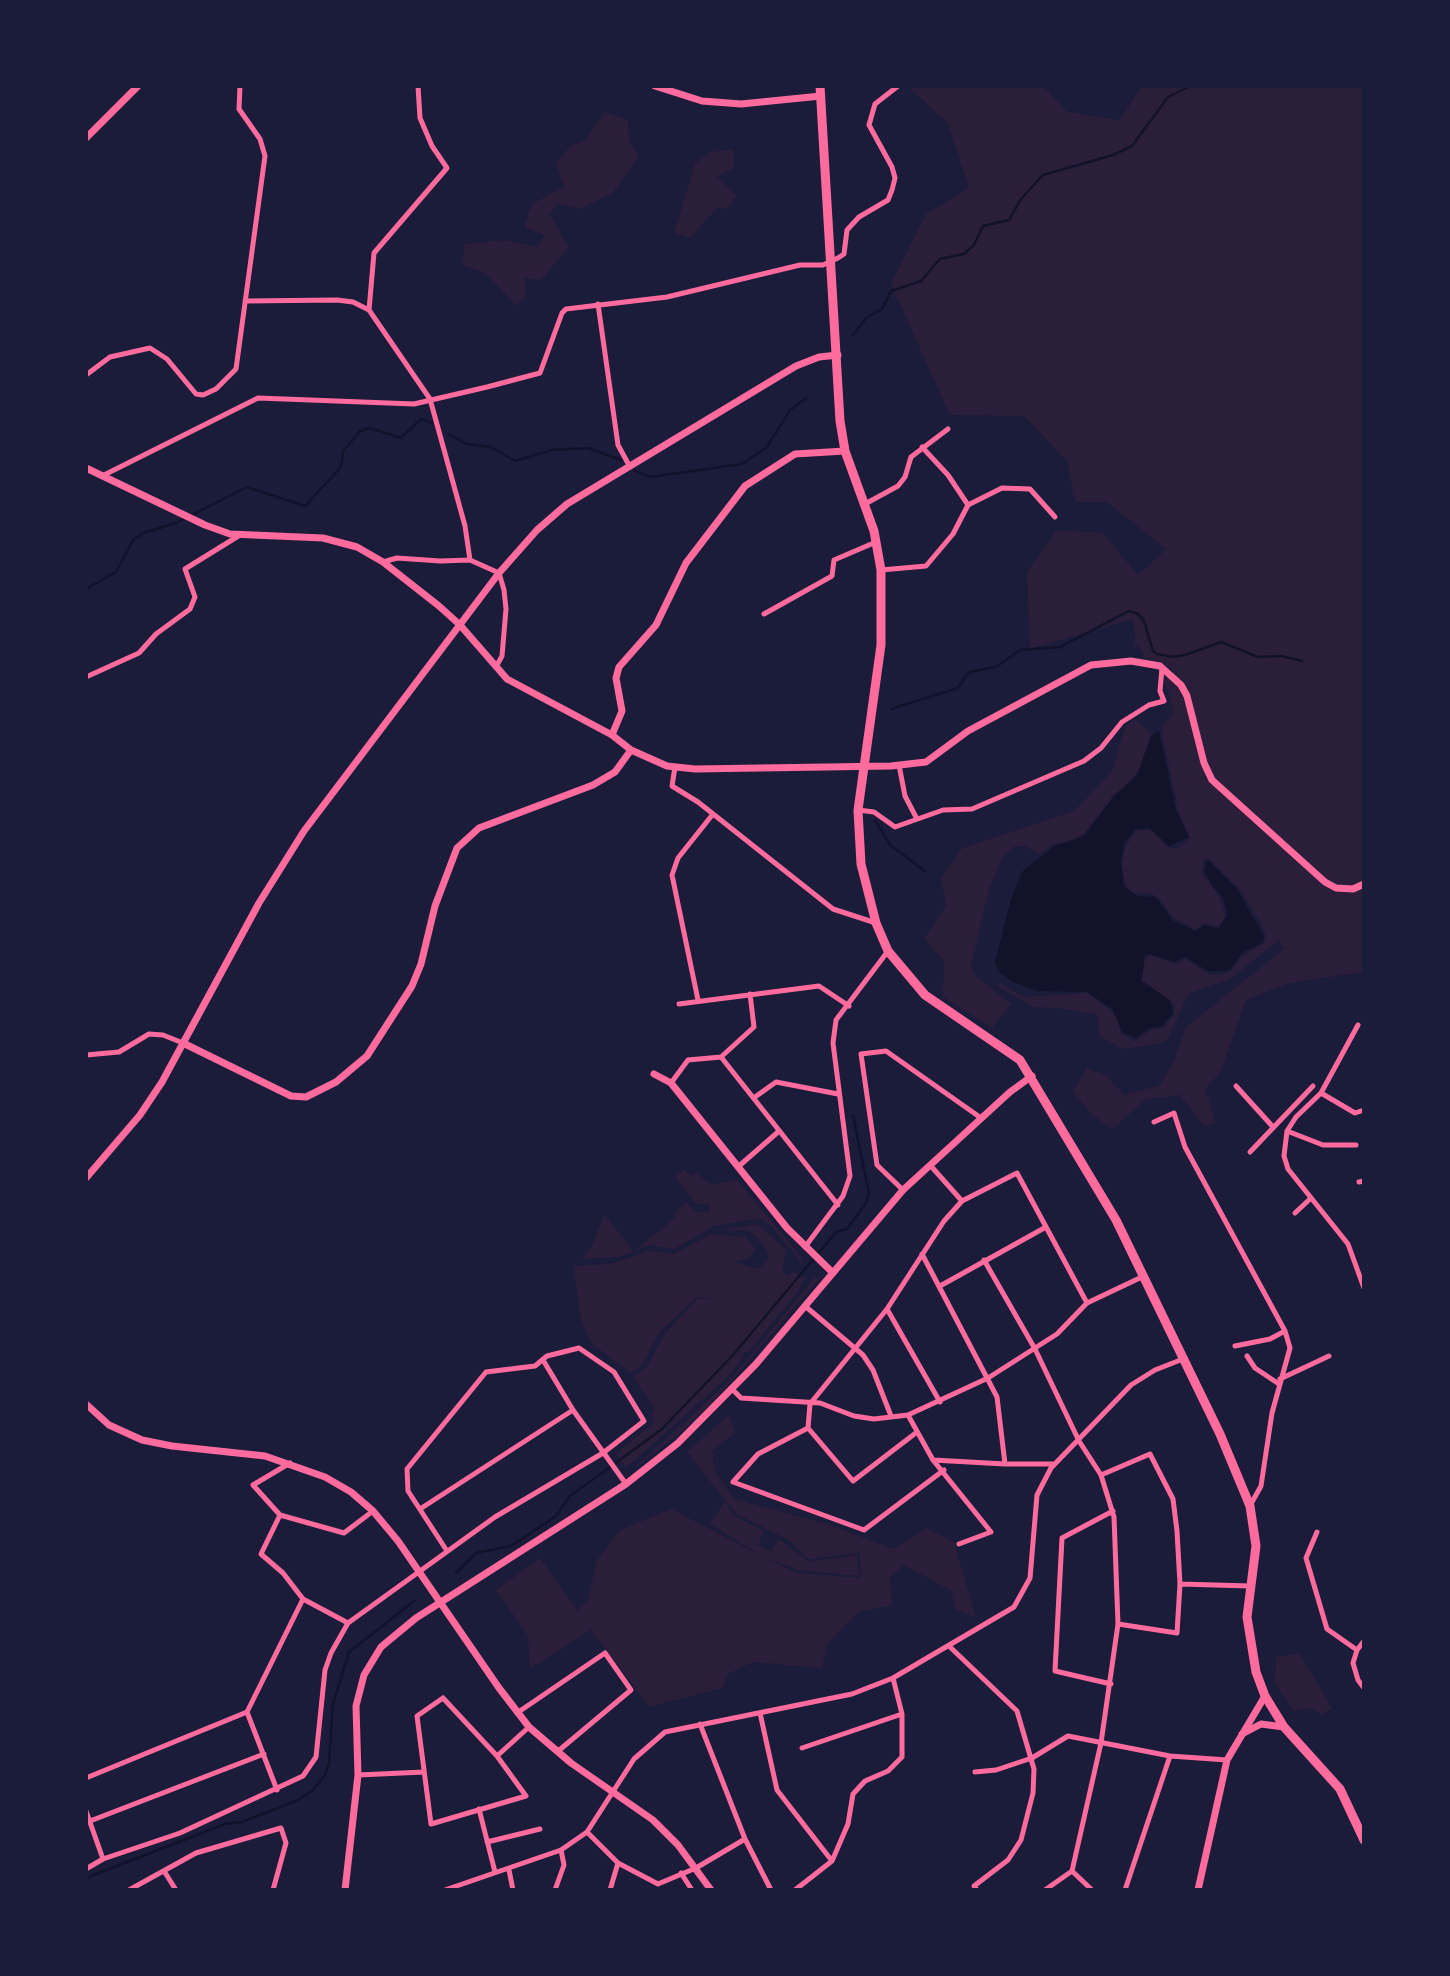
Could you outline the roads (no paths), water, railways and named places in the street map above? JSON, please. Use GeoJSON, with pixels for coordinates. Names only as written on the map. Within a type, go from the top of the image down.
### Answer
{"type":"FeatureCollection","features":[{"type":"Feature","properties":{"kind":"main road"},"geometry":{"type":"LineString","coordinates":[[820,86],[845,451],[865,505],[881,570],[881,645],[858,810],[861,864],[876,923],[888,951],[925,995],[1010,1051],[1032,1076],[1103,1198],[1184,1358],[1250,1506],[1256,1546],[1250,1586],[1250,1645],[1265,1696],[1284,1727],[1340,1789],[1364,1840]]}},
{"type":"Feature","properties":{"kind":"street"},"geometry":{"type":"LineString","coordinates":[[86,138],[138,86]]}},
{"type":"Feature","properties":{"kind":"street"},"geometry":{"type":"LineString","coordinates":[[86,375],[110,357],[150,348],[167,359],[196,394],[203,395],[216,390],[236,369],[265,156],[260,139],[239,109],[240,86]]}},
{"type":"Feature","properties":{"kind":"street"},"geometry":{"type":"LineString","coordinates":[[369,310],[374,253],[447,168],[432,146],[420,118],[418,86]]}},
{"type":"Feature","properties":{"kind":"street"},"geometry":{"type":"LineString","coordinates":[[655,86],[702,101],[728,103],[821,96]]}},
{"type":"Feature","properties":{"kind":"street"},"geometry":{"type":"LineString","coordinates":[[102,476],[258,398],[414,404],[540,373],[562,313],[566,309],[598,303],[667,298],[800,265],[823,265],[844,254],[847,230],[859,217],[888,200],[895,178],[892,167],[869,125],[875,104],[898,86]]}},
{"type":"Feature","properties":{"kind":"street"},"geometry":{"type":"LineString","coordinates":[[245,302],[337,300],[353,302],[369,310],[430,399],[465,526],[470,559]]}},
{"type":"Feature","properties":{"kind":"street"},"geometry":{"type":"LineString","coordinates":[[598,303],[618,445],[630,467]]}},
{"type":"Feature","properties":{"kind":"street"},"geometry":{"type":"LineString","coordinates":[[86,1178],[140,1115],[183,1043],[259,903],[304,831],[499,573],[537,530],[567,504],[687,429],[796,366],[819,357],[838,355]]}},
{"type":"Feature","properties":{"kind":"street"},"geometry":{"type":"LineString","coordinates":[[865,505],[898,486],[905,477],[911,457],[948,429]]}},
{"type":"Feature","properties":{"kind":"street"},"geometry":{"type":"LineString","coordinates":[[922,447],[948,475],[968,505]]}},
{"type":"Feature","properties":{"kind":"street"},"geometry":{"type":"LineString","coordinates":[[612,735],[622,711],[616,678],[619,667],[656,625],[686,563],[739,493],[756,478],[795,454],[845,451]]}},
{"type":"Feature","properties":{"kind":"street"},"geometry":{"type":"LineString","coordinates":[[86,468],[181,514],[240,535],[335,540],[357,547],[383,562],[460,625],[496,667],[522,690],[612,735],[631,750],[675,767],[899,765],[926,762],[968,731],[1091,665],[1131,661],[1162,668],[1181,685],[1187,696],[1204,763],[1212,780],[1325,882],[1336,888],[1353,888],[1364,884]]}},
{"type":"Feature","properties":{"kind":"street"},"geometry":{"type":"LineString","coordinates":[[881,570],[926,566],[953,534],[968,505],[1002,488],[1030,489],[1055,517]]}},
{"type":"Feature","properties":{"kind":"street"},"geometry":{"type":"LineString","coordinates":[[86,677],[139,653],[156,634],[190,609],[195,597],[185,569],[240,535]]}},
{"type":"Feature","properties":{"kind":"street"},"geometry":{"type":"LineString","coordinates":[[764,614],[832,576],[834,560],[876,542]]}},
{"type":"Feature","properties":{"kind":"street"},"geometry":{"type":"LineString","coordinates":[[383,562],[397,558],[440,561],[470,559],[499,573],[505,590],[506,609],[502,656],[496,667]]}},
{"type":"Feature","properties":{"kind":"street"},"geometry":{"type":"LineString","coordinates":[[858,810],[874,812],[895,827],[943,810],[972,809],[1084,761],[1101,748],[1122,722],[1150,705],[1164,701],[1160,691],[1162,668]]}},
{"type":"Feature","properties":{"kind":"street"},"geometry":{"type":"LineString","coordinates":[[86,1055],[119,1052],[149,1034],[163,1035],[291,1096],[306,1097],[336,1082],[367,1056],[412,986],[421,964],[435,906],[457,848],[480,828],[593,785],[615,772],[631,750]]}},
{"type":"Feature","properties":{"kind":"street"},"geometry":{"type":"LineString","coordinates":[[899,765],[905,796],[917,819]]}},
{"type":"Feature","properties":{"kind":"street"},"geometry":{"type":"LineString","coordinates":[[675,767],[671,786],[713,814],[833,909],[876,923]]}},
{"type":"Feature","properties":{"kind":"street"},"geometry":{"type":"LineString","coordinates":[[698,1000],[672,875],[678,858],[713,814]]}},
{"type":"Feature","properties":{"kind":"street"},"geometry":{"type":"LineString","coordinates":[[807,1249],[838,1205],[850,1176],[833,1043],[836,1020],[888,951]]}},
{"type":"Feature","properties":{"kind":"street"},"geometry":{"type":"LineString","coordinates":[[679,1004],[819,986],[849,1006]]}},
{"type":"Feature","properties":{"kind":"street"},"geometry":{"type":"LineString","coordinates":[[671,1083],[688,1060],[721,1057],[754,1027],[750,994]]}},
{"type":"Feature","properties":{"kind":"street"},"geometry":{"type":"LineString","coordinates":[[1358,1025],[1321,1093],[1287,1131],[1284,1156],[1288,1169],[1348,1244],[1364,1288]]}},
{"type":"Feature","properties":{"kind":"street"},"geometry":{"type":"LineString","coordinates":[[903,1190],[877,1165],[862,1054],[886,1051],[981,1118]]}},
{"type":"Feature","properties":{"kind":"street"},"geometry":{"type":"LineString","coordinates":[[721,1057],[838,1205]]}},
{"type":"Feature","properties":{"kind":"street"},"geometry":{"type":"LineString","coordinates":[[654,1073],[671,1083],[807,1249],[832,1272]]}},
{"type":"Feature","properties":{"kind":"street"},"geometry":{"type":"LineString","coordinates":[[345,1890],[358,1775],[356,1706],[364,1675],[381,1647],[396,1633],[626,1484],[678,1443],[733,1390],[903,1190],[981,1118],[1032,1076]]}},
{"type":"Feature","properties":{"kind":"street"},"geometry":{"type":"LineString","coordinates":[[755,1097],[775,1082],[838,1094]]}},
{"type":"Feature","properties":{"kind":"street"},"geometry":{"type":"LineString","coordinates":[[1237,1086],[1273,1127]]}},
{"type":"Feature","properties":{"kind":"street"},"geometry":{"type":"LineString","coordinates":[[1250,1152],[1290,1104],[1313,1086]]}},
{"type":"Feature","properties":{"kind":"street"},"geometry":{"type":"LineString","coordinates":[[1321,1093],[1355,1113],[1364,1110]]}},
{"type":"Feature","properties":{"kind":"street"},"geometry":{"type":"LineString","coordinates":[[1290,1104],[1300,1114]]}},
{"type":"Feature","properties":{"kind":"street"},"geometry":{"type":"LineString","coordinates":[[1154,1122],[1174,1113],[1185,1147],[1285,1331],[1290,1348],[1280,1382],[1261,1486],[1250,1506]]}},
{"type":"Feature","properties":{"kind":"street"},"geometry":{"type":"LineString","coordinates":[[1287,1131],[1323,1145],[1356,1144]]}},
{"type":"Feature","properties":{"kind":"street"},"geometry":{"type":"LineString","coordinates":[[738,1166],[778,1132]]}},
{"type":"Feature","properties":{"kind":"street"},"geometry":{"type":"LineString","coordinates":[[930,1165],[962,1201]]}},
{"type":"Feature","properties":{"kind":"street"},"geometry":{"type":"LineString","coordinates":[[917,1432],[853,1481],[808,1428],[810,1404],[887,1309],[944,1221],[962,1201],[1017,1173],[1087,1303]]}},
{"type":"Feature","properties":{"kind":"street"},"geometry":{"type":"LineString","coordinates":[[1295,1213],[1311,1198]]}},
{"type":"Feature","properties":{"kind":"street"},"geometry":{"type":"LineString","coordinates":[[940,1286],[1046,1227]]}},
{"type":"Feature","properties":{"kind":"street"},"geometry":{"type":"LineString","coordinates":[[922,1254],[997,1396],[1005,1464]]}},
{"type":"Feature","properties":{"kind":"street"},"geometry":{"type":"LineString","coordinates":[[984,1260],[1035,1349],[1079,1441],[1101,1475],[1113,1511],[1118,1624],[1101,1743],[1072,1871],[1045,1890]]}},
{"type":"Feature","properties":{"kind":"street"},"geometry":{"type":"LineString","coordinates":[[733,1390],[741,1398],[820,1403],[854,1416],[874,1419],[908,1415],[988,1378],[1057,1334],[1087,1303],[1144,1276]]}},
{"type":"Feature","properties":{"kind":"street"},"geometry":{"type":"LineString","coordinates":[[805,1306],[863,1355],[873,1370],[891,1416]]}},
{"type":"Feature","properties":{"kind":"street"},"geometry":{"type":"LineString","coordinates":[[887,1309],[940,1402]]}},
{"type":"Feature","properties":{"kind":"street"},"geometry":{"type":"LineString","coordinates":[[1236,1346],[1270,1339],[1285,1331]]}},
{"type":"Feature","properties":{"kind":"street"},"geometry":{"type":"LineString","coordinates":[[86,1869],[103,1859],[180,1833],[303,1776],[316,1757],[325,1670],[348,1623],[495,1517],[603,1453],[644,1421],[614,1372],[579,1348],[564,1350],[535,1366],[486,1372],[415,1455],[407,1469],[406,1481],[447,1551]]}},
{"type":"Feature","properties":{"kind":"street"},"geometry":{"type":"LineString","coordinates":[[1247,1356],[1255,1368],[1280,1382]]}},
{"type":"Feature","properties":{"kind":"street"},"geometry":{"type":"LineString","coordinates":[[1280,1382],[1329,1356]]}},
{"type":"Feature","properties":{"kind":"street"},"geometry":{"type":"LineString","coordinates":[[448,1890],[561,1850],[587,1832],[634,1759],[651,1741],[665,1732],[852,1695],[893,1678],[1014,1607],[1025,1592],[1030,1578],[1037,1495],[1055,1464],[1131,1385],[1155,1370],[1184,1358]]}},
{"type":"Feature","properties":{"kind":"street"},"geometry":{"type":"LineString","coordinates":[[542,1360],[573,1410],[626,1484]]}},
{"type":"Feature","properties":{"kind":"street"},"geometry":{"type":"LineString","coordinates":[[86,1404],[109,1425],[142,1440],[172,1446],[243,1452],[290,1464],[337,1483],[373,1511],[419,1571],[529,1727],[558,1752],[613,1789],[666,1831],[711,1890]]}},
{"type":"Feature","properties":{"kind":"street"},"geometry":{"type":"LineString","coordinates":[[420,1509],[573,1410]]}},
{"type":"Feature","properties":{"kind":"street"},"geometry":{"type":"LineString","coordinates":[[908,1415],[933,1460],[944,1470],[990,1532],[959,1544]]}},
{"type":"Feature","properties":{"kind":"street"},"geometry":{"type":"LineString","coordinates":[[808,1428],[758,1454],[733,1482],[864,1530],[944,1470]]}},
{"type":"Feature","properties":{"kind":"street"},"geometry":{"type":"LineString","coordinates":[[1101,1475],[1150,1454],[1173,1499],[1180,1584],[1177,1633],[1118,1624]]}},
{"type":"Feature","properties":{"kind":"street"},"geometry":{"type":"LineString","coordinates":[[933,1460],[1055,1464]]}},
{"type":"Feature","properties":{"kind":"street"},"geometry":{"type":"LineString","coordinates":[[290,1464],[253,1485],[280,1515],[344,1533],[373,1511]]}},
{"type":"Feature","properties":{"kind":"street"},"geometry":{"type":"LineString","coordinates":[[1111,1684],[1055,1671],[1062,1538],[1113,1511]]}},
{"type":"Feature","properties":{"kind":"street"},"geometry":{"type":"LineString","coordinates":[[280,1515],[261,1554],[283,1573],[303,1599],[348,1623]]}},
{"type":"Feature","properties":{"kind":"street"},"geometry":{"type":"LineString","coordinates":[[1317,1532],[1306,1558],[1327,1629],[1357,1650]]}},
{"type":"Feature","properties":{"kind":"street"},"geometry":{"type":"LineString","coordinates":[[1180,1584],[1250,1586]]}},
{"type":"Feature","properties":{"kind":"street"},"geometry":{"type":"LineString","coordinates":[[86,1778],[247,1712],[303,1599]]}},
{"type":"Feature","properties":{"kind":"street"},"geometry":{"type":"LineString","coordinates":[[1364,1642],[1357,1650],[1353,1664],[1358,1680],[1364,1688]]}},
{"type":"Feature","properties":{"kind":"street"},"geometry":{"type":"LineString","coordinates":[[949,1646],[1017,1711],[1032,1758],[1033,1793],[1021,1840],[1008,1860],[974,1886],[977,1890]]}},
{"type":"Feature","properties":{"kind":"street"},"geometry":{"type":"LineString","coordinates":[[517,1713],[605,1653],[631,1690],[558,1752]]}},
{"type":"Feature","properties":{"kind":"street"},"geometry":{"type":"LineString","coordinates":[[794,1890],[832,1861],[848,1824],[853,1794],[864,1781],[888,1771],[902,1757],[902,1714],[893,1678]]}},
{"type":"Feature","properties":{"kind":"street"},"geometry":{"type":"LineString","coordinates":[[1198,1890],[1227,1760],[1265,1696]]}},
{"type":"Feature","properties":{"kind":"street"},"geometry":{"type":"LineString","coordinates":[[443,1698],[497,1756],[526,1796],[431,1824],[424,1772],[417,1716],[443,1698]]}},
{"type":"Feature","properties":{"kind":"street"},"geometry":{"type":"LineString","coordinates":[[247,1712],[276,1790]]}},
{"type":"Feature","properties":{"kind":"street"},"geometry":{"type":"LineString","coordinates":[[760,1713],[778,1790],[832,1861]]}},
{"type":"Feature","properties":{"kind":"street"},"geometry":{"type":"LineString","coordinates":[[802,1748],[902,1714]]}},
{"type":"Feature","properties":{"kind":"street"},"geometry":{"type":"LineString","coordinates":[[700,1724],[745,1839],[771,1890]]}},
{"type":"Feature","properties":{"kind":"street"},"geometry":{"type":"LineString","coordinates":[[1239,1736],[1261,1724],[1284,1727]]}},
{"type":"Feature","properties":{"kind":"street"},"geometry":{"type":"LineString","coordinates":[[497,1756],[529,1727]]}},
{"type":"Feature","properties":{"kind":"street"},"geometry":{"type":"LineString","coordinates":[[975,1772],[996,1770],[1032,1758],[1068,1736],[1170,1756],[1227,1760]]}},
{"type":"Feature","properties":{"kind":"street"},"geometry":{"type":"LineString","coordinates":[[90,1821],[264,1755]]}},
{"type":"Feature","properties":{"kind":"street"},"geometry":{"type":"LineString","coordinates":[[1125,1890],[1170,1756]]}},
{"type":"Feature","properties":{"kind":"street"},"geometry":{"type":"LineString","coordinates":[[358,1775],[424,1772]]}},
{"type":"Feature","properties":{"kind":"street"},"geometry":{"type":"LineString","coordinates":[[479,1810],[495,1872]]}},
{"type":"Feature","properties":{"kind":"street"},"geometry":{"type":"LineString","coordinates":[[86,1811],[103,1859]]}},
{"type":"Feature","properties":{"kind":"street"},"geometry":{"type":"LineString","coordinates":[[129,1890],[196,1853],[281,1828],[286,1843],[273,1890]]}},
{"type":"Feature","properties":{"kind":"street"},"geometry":{"type":"LineString","coordinates":[[487,1842],[540,1829]]}},
{"type":"Feature","properties":{"kind":"street"},"geometry":{"type":"LineString","coordinates":[[587,1832],[618,1863],[657,1887],[745,1839]]}},
{"type":"Feature","properties":{"kind":"street"},"geometry":{"type":"LineString","coordinates":[[555,1890],[564,1865],[561,1850]]}},
{"type":"Feature","properties":{"kind":"street"},"geometry":{"type":"LineString","coordinates":[[610,1890],[618,1863]]}},
{"type":"Feature","properties":{"kind":"street"},"geometry":{"type":"LineString","coordinates":[[509,1870],[513,1890]]}},
{"type":"Feature","properties":{"kind":"street"},"geometry":{"type":"LineString","coordinates":[[164,1871],[176,1890]]}},
{"type":"Feature","properties":{"kind":"street"},"geometry":{"type":"LineString","coordinates":[[1072,1871],[1092,1890]]}},
{"type":"Feature","properties":{"kind":"street"},"geometry":{"type":"LineString","coordinates":[[681,1873],[692,1890]]}},
{"type":"Feature","properties":{"kind":"waterway"},"geometry":{"type":"LineString","coordinates":[[853,335],[866,318],[882,309],[891,291],[921,281],[940,259],[964,254],[974,245],[983,226],[1009,220],[1021,199],[1043,175],[1113,155],[1132,146],[1168,97],[1190,86]]}},
{"type":"Feature","properties":{"kind":"waterway"},"geometry":{"type":"LineString","coordinates":[[635,471],[650,477],[742,464],[767,447],[790,410],[806,398]]}},
{"type":"Feature","properties":{"kind":"waterway"},"geometry":{"type":"LineString","coordinates":[[86,589],[116,572],[133,540],[143,533],[176,523],[247,487],[305,506],[341,467],[343,451],[360,431],[370,428],[401,438],[421,419],[432,423]]}},
{"type":"Feature","properties":{"kind":"waterway"},"geometry":{"type":"LineString","coordinates":[[449,434],[466,444],[491,447],[515,461],[552,450],[588,448],[621,460]]}},
{"type":"Feature","properties":{"kind":"waterway"},"geometry":{"type":"LineString","coordinates":[[891,709],[958,688],[969,672],[996,667],[1020,650],[1060,647],[1129,611],[1138,614],[1144,621],[1153,651],[1157,654],[1173,657],[1185,655],[1221,642],[1258,657],[1281,656],[1302,661]]}},
{"type":"Feature","properties":{"kind":"waterway"},"geometry":{"type":"LineString","coordinates":[[875,820],[890,845],[925,871]]}},
{"type":"Feature","properties":{"kind":"waterway"},"geometry":{"type":"LineString","coordinates":[[456,1573],[476,1553],[511,1546],[556,1516],[570,1496],[661,1430],[733,1355],[836,1232],[847,1229],[866,1203],[869,1194],[853,1115]]}},
{"type":"Feature","properties":{"kind":"waterway"},"geometry":{"type":"LineString","coordinates":[[86,1878],[225,1824],[242,1822],[298,1800],[312,1791],[325,1775],[329,1764],[333,1704],[349,1652],[414,1601]]}}]}
